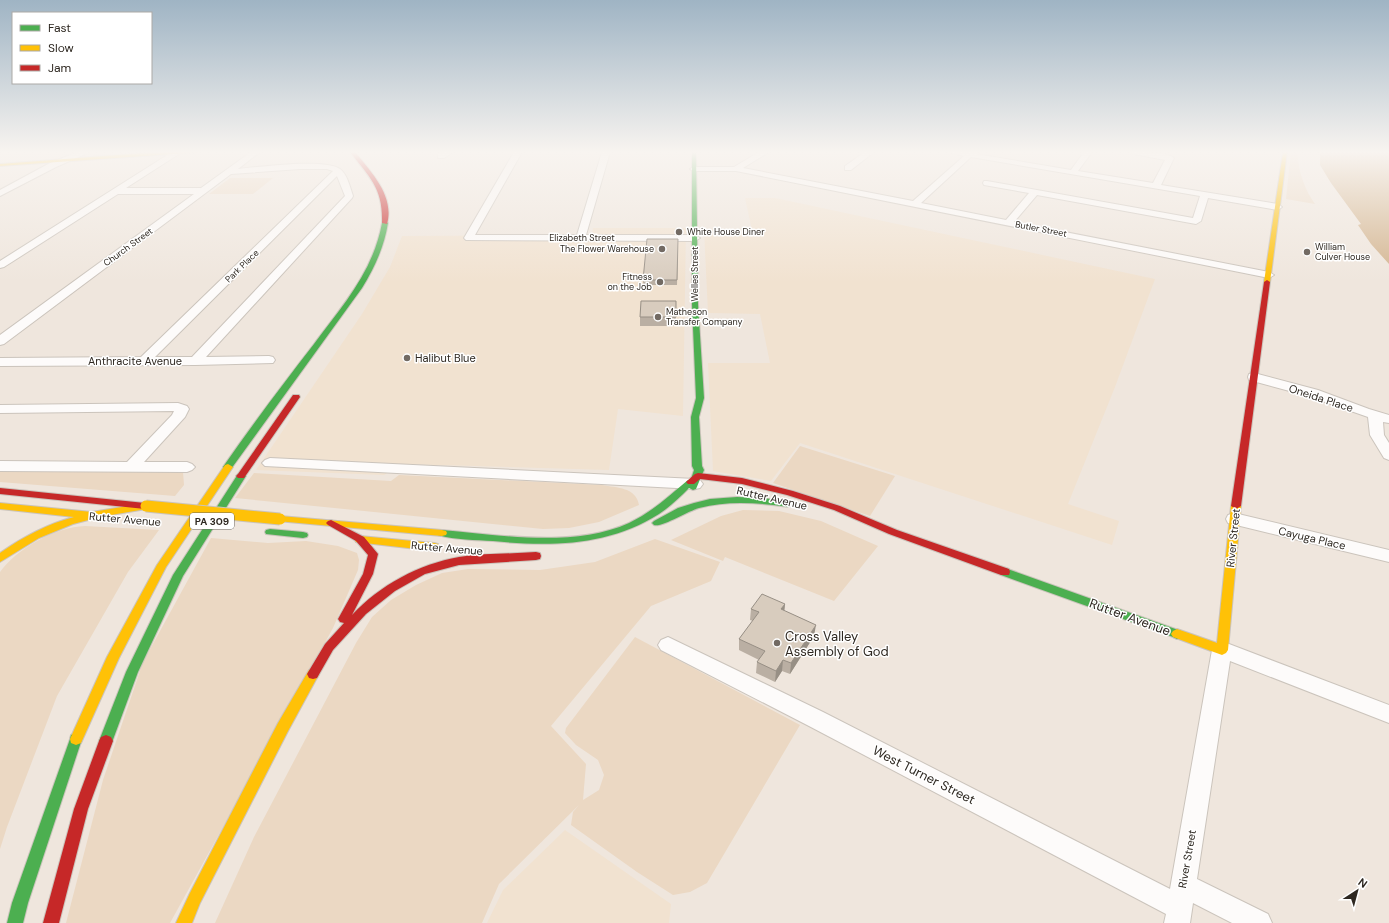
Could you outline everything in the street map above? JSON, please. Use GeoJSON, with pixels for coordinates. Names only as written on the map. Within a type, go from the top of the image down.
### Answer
{"type":"FeatureCollection","features":[{"type":"Feature","properties":{"kind":"main road","name":"PA 309"},"geometry":{"type":"LineString","coordinates":[[15,923],[20,903],[74,745],[113,657],[158,572],[229,465],[347,304],[366,275],[379,250],[384,232],[386,208],[383,195]]}},
{"type":"Feature","properties":{"kind":"main road","name":"Welles Street"},"geometry":{"type":"LineString","coordinates":[[693,481],[699,470],[697,466],[695,417],[700,398],[695,304],[694,195]]}},
{"type":"Feature","properties":{"kind":"main road","name":"River Street"},"geometry":{"type":"LineString","coordinates":[[1222,650],[1234,519],[1280,195]]}},
{"type":"Feature","properties":{"kind":"main road","name":"PA 309"},"geometry":{"type":"LineString","coordinates":[[51,923],[81,809],[132,672],[178,575],[245,471],[301,389]]}},
{"type":"Feature","properties":{"kind":"main road"},"geometry":{"type":"LineString","coordinates":[[634,532],[677,506],[687,496],[693,481],[693,470],[697,466]]}},
{"type":"Feature","properties":{"kind":"main road","name":"Rutter Avenue"},"geometry":{"type":"LineString","coordinates":[[693,481],[754,492],[870,524],[1222,650]]}},
{"type":"Feature","properties":{"kind":"main road","name":"Rutter Avenue"},"geometry":{"type":"LineString","coordinates":[[0,491],[331,524],[542,542],[579,540],[610,533],[644,518],[669,502],[693,481],[742,482],[790,493],[837,508],[870,524]]}},
{"type":"Feature","properties":{"kind":"main road"},"geometry":{"type":"LineString","coordinates":[[602,545],[685,509],[721,501],[765,501],[815,509]]}},
{"type":"Feature","properties":{"kind":"main road","name":"Rutter Avenue"},"geometry":{"type":"LineString","coordinates":[[0,506],[130,519]]}},
{"type":"Feature","properties":{"kind":"main road"},"geometry":{"type":"LineString","coordinates":[[0,558],[19,544],[59,523],[89,515],[146,506]]}},
{"type":"Feature","properties":{"kind":"main road","name":"Rutter Avenue"},"geometry":{"type":"LineString","coordinates":[[175,523],[222,528]]}},
{"type":"Feature","properties":{"kind":"main road"},"geometry":{"type":"LineString","coordinates":[[184,923],[198,891],[280,733],[329,647],[368,574],[373,554],[370,548],[352,532],[331,524]]}},
{"type":"Feature","properties":{"kind":"main road"},"geometry":{"type":"LineString","coordinates":[[266,532],[316,536]]}},
{"type":"Feature","properties":{"kind":"main road","name":"Rutter Avenue"},"geometry":{"type":"LineString","coordinates":[[339,538],[446,548]]}},
{"type":"Feature","properties":{"kind":"main road","name":"Rutter Avenue"},"geometry":{"type":"LineString","coordinates":[[329,647],[378,597],[405,579],[422,571],[459,561],[479,558],[539,556],[476,550]]}},
{"type":"Feature","properties":{"kind":"street"},"geometry":{"type":"LineString","coordinates":[[0,265],[112,195]]}},
{"type":"Feature","properties":{"kind":"street","name":"Church Street"},"geometry":{"type":"LineString","coordinates":[[0,341],[198,195]]}},
{"type":"Feature","properties":{"kind":"street","name":"Park Place"},"geometry":{"type":"LineString","coordinates":[[145,360],[314,195]]}},
{"type":"Feature","properties":{"kind":"street"},"geometry":{"type":"LineString","coordinates":[[195,361],[349,195]]}},
{"type":"Feature","properties":{"kind":"street","name":"Elizabeth Street"},"geometry":{"type":"LineString","coordinates":[[493,195],[469,238],[695,238]]}},
{"type":"Feature","properties":{"kind":"street"},"geometry":{"type":"LineString","coordinates":[[581,237],[593,195]]}},
{"type":"Feature","properties":{"kind":"street","name":"Butler Street"},"geometry":{"type":"LineString","coordinates":[[869,195],[1269,275]]}},
{"type":"Feature","properties":{"kind":"street"},"geometry":{"type":"LineString","coordinates":[[915,204],[925,195]]}},
{"type":"Feature","properties":{"kind":"street"},"geometry":{"type":"LineString","coordinates":[[1008,223],[1032,195]]}},
{"type":"Feature","properties":{"kind":"street"},"geometry":{"type":"LineString","coordinates":[[1057,195],[1196,221],[1204,195]]}},
{"type":"Feature","properties":{"kind":"street"},"geometry":{"type":"LineString","coordinates":[[1210,195],[1278,207]]}},
{"type":"Feature","properties":{"kind":"street","name":"Anthracite Avenue"},"geometry":{"type":"LineString","coordinates":[[0,362],[269,360]]}},
{"type":"Feature","properties":{"kind":"street","name":"Oneida Place"},"geometry":{"type":"LineString","coordinates":[[1254,377],[1313,393],[1375,416],[1389,419]]}},
{"type":"Feature","properties":{"kind":"street"},"geometry":{"type":"LineString","coordinates":[[0,409],[182,409],[178,417],[132,466]]}},
{"type":"Feature","properties":{"kind":"street"},"geometry":{"type":"LineString","coordinates":[[1375,416],[1377,435],[1389,455]]}},
{"type":"Feature","properties":{"kind":"street","name":"Rutter Avenue"},"geometry":{"type":"LineString","coordinates":[[270,463],[693,481]]}},
{"type":"Feature","properties":{"kind":"street"},"geometry":{"type":"LineString","coordinates":[[0,466],[187,467]]}},
{"type":"Feature","properties":{"kind":"street","name":"Cayuga Place"},"geometry":{"type":"LineString","coordinates":[[1234,519],[1389,556]]}},
{"type":"Feature","properties":{"kind":"street","name":"West Turner Street"},"geometry":{"type":"LineString","coordinates":[[668,645],[1180,905],[1259,923]]}},
{"type":"Feature","properties":{"kind":"street","name":"Rutter Avenue"},"geometry":{"type":"LineString","coordinates":[[1222,650],[1389,714]]}},
{"type":"Feature","properties":{"kind":"street","name":"River Street"},"geometry":{"type":"LineString","coordinates":[[1180,905],[1222,650]]}},
{"type":"Feature","properties":{"kind":"shaded area"},"geometry":{"type":"Polygon","coordinates":[[[1286,195],[1310,195],[1315,204],[1286,199],[1286,195]]]}},
{"type":"Feature","properties":{"kind":"shaded area"},"geometry":{"type":"Polygon","coordinates":[[[1340,195],[1389,195],[1389,264],[1371,244],[1358,225],[1361,224],[1340,195]]]}},
{"type":"Feature","properties":{"kind":"shaded area"},"geometry":{"type":"Polygon","coordinates":[[[745,198],[775,198],[1155,279],[1115,387],[1068,504],[1119,521],[1112,545],[800,443],[771,481],[713,471],[708,363],[770,363],[760,314],[708,313],[704,229],[752,230],[745,198]]]}},
{"type":"Feature","properties":{"kind":"shaded area"},"geometry":{"type":"Polygon","coordinates":[[[593,228],[686,228],[683,416],[618,409],[609,470],[403,464],[384,475],[256,470],[362,314],[390,267],[402,236],[592,235],[593,228]]]}},
{"type":"Feature","properties":{"kind":"shaded area"},"geometry":{"type":"Polygon","coordinates":[[[800,446],[895,476],[870,516],[773,483],[800,446]]]}},
{"type":"Feature","properties":{"kind":"shaded area"},"geometry":{"type":"Polygon","coordinates":[[[0,468],[183,472],[184,485],[175,496],[0,482],[0,468]]]}},
{"type":"Feature","properties":{"kind":"shaded area"},"geometry":{"type":"Polygon","coordinates":[[[254,473],[391,481],[399,475],[602,485],[625,489],[634,495],[639,505],[599,522],[569,528],[543,529],[235,498],[254,473]]]}},
{"type":"Feature","properties":{"kind":"shaded area"},"geometry":{"type":"Polygon","coordinates":[[[743,510],[779,511],[821,521],[878,546],[834,601],[725,557],[723,561],[671,540],[721,516],[743,510]]]}},
{"type":"Feature","properties":{"kind":"shaded area"},"geometry":{"type":"Polygon","coordinates":[[[85,526],[159,530],[128,572],[57,696],[0,849],[0,572],[16,555],[38,540],[62,530],[85,526]]]}},
{"type":"Feature","properties":{"kind":"shaded area"},"geometry":{"type":"Polygon","coordinates":[[[211,538],[268,543],[306,541],[338,546],[357,553],[359,560],[358,570],[333,628],[170,923],[66,923],[103,780],[143,662],[211,538]]]}},
{"type":"Feature","properties":{"kind":"shaded area"},"geometry":{"type":"Polygon","coordinates":[[[655,539],[720,562],[711,581],[651,606],[551,726],[586,764],[583,800],[599,790],[604,775],[598,760],[576,745],[565,733],[566,728],[635,637],[800,725],[707,883],[690,892],[673,895],[637,872],[571,825],[573,812],[579,805],[499,884],[482,923],[215,923],[254,837],[356,643],[372,617],[391,600],[416,585],[442,573],[468,569],[540,570],[595,562],[655,539]]]}},
{"type":"Feature","properties":{"kind":"shaded area"},"geometry":{"type":"Polygon","coordinates":[[[565,830],[671,904],[669,923],[487,923],[503,890],[565,830]]]}},
{"type":"Feature","properties":{"kind":"building"},"geometry":{"type":"Polygon","coordinates":[[[647,239],[678,239],[677,280],[643,280],[647,239]]]}},
{"type":"Feature","properties":{"kind":"building"},"geometry":{"type":"Polygon","coordinates":[[[641,301],[676,301],[676,317],[640,317],[641,301]]]}},
{"type":"Feature","properties":{"kind":"building","name":"Cross Valley Assembly of God"},"geometry":{"type":"Polygon","coordinates":[[[762,594],[785,604],[781,609],[816,625],[791,663],[783,660],[776,671],[757,662],[765,651],[739,639],[759,612],[751,609],[762,594]]]}},
{"type":"Feature","properties":{"kind":"traffic: fast"},"geometry":{"type":"LineString","coordinates":[[693,487],[699,470],[697,466],[695,417],[700,398],[695,304],[694,195]]}},
{"type":"Feature","properties":{"kind":"traffic: fast"},"geometry":{"type":"LineString","coordinates":[[228,467],[359,288],[376,256],[382,240],[385,223]]}},
{"type":"Feature","properties":{"kind":"traffic: fast"},"geometry":{"type":"LineString","coordinates":[[106,741],[132,672],[178,575],[241,476]]}},
{"type":"Feature","properties":{"kind":"traffic: fast"},"geometry":{"type":"LineString","coordinates":[[442,533],[552,541],[580,539],[606,534],[632,525],[656,512],[691,482]]}},
{"type":"Feature","properties":{"kind":"traffic: fast"},"geometry":{"type":"LineString","coordinates":[[657,523],[685,509],[710,502],[750,500],[789,504]]}},
{"type":"Feature","properties":{"kind":"traffic: fast"},"geometry":{"type":"LineString","coordinates":[[270,532],[303,535]]}},
{"type":"Feature","properties":{"kind":"traffic: fast"},"geometry":{"type":"LineString","coordinates":[[1005,572],[1177,634]]}},
{"type":"Feature","properties":{"kind":"traffic: fast"},"geometry":{"type":"LineString","coordinates":[[15,923],[20,903],[76,739]]}},
{"type":"Feature","properties":{"kind":"traffic: slow"},"geometry":{"type":"LineString","coordinates":[[1267,282],[1279,195]]}},
{"type":"Feature","properties":{"kind":"traffic: slow"},"geometry":{"type":"LineString","coordinates":[[76,739],[113,657],[162,565],[228,467]]}},
{"type":"Feature","properties":{"kind":"traffic: slow"},"geometry":{"type":"LineString","coordinates":[[0,506],[97,516]]}},
{"type":"Feature","properties":{"kind":"traffic: slow"},"geometry":{"type":"LineString","coordinates":[[0,558],[35,536],[52,528],[87,517],[146,506]]}},
{"type":"Feature","properties":{"kind":"traffic: slow"},"geometry":{"type":"LineString","coordinates":[[146,506],[280,519]]}},
{"type":"Feature","properties":{"kind":"traffic: slow"},"geometry":{"type":"LineString","coordinates":[[1177,634],[1222,650],[1236,506]]}},
{"type":"Feature","properties":{"kind":"traffic: slow"},"geometry":{"type":"LineString","coordinates":[[280,519],[442,533]]}},
{"type":"Feature","properties":{"kind":"traffic: slow"},"geometry":{"type":"LineString","coordinates":[[360,540],[434,547]]}},
{"type":"Feature","properties":{"kind":"traffic: slow"},"geometry":{"type":"LineString","coordinates":[[184,923],[195,898],[283,727],[313,674]]}},
{"type":"Feature","properties":{"kind":"traffic: jam"},"geometry":{"type":"LineString","coordinates":[[382,195],[384,201],[385,223]]}},
{"type":"Feature","properties":{"kind":"traffic: jam"},"geometry":{"type":"LineString","coordinates":[[1236,506],[1267,282]]}},
{"type":"Feature","properties":{"kind":"traffic: jam"},"geometry":{"type":"LineString","coordinates":[[241,476],[296,397]]}},
{"type":"Feature","properties":{"kind":"traffic: jam"},"geometry":{"type":"LineString","coordinates":[[691,482],[698,476],[742,481],[790,493],[837,508],[893,532],[1005,572]]}},
{"type":"Feature","properties":{"kind":"traffic: jam"},"geometry":{"type":"LineString","coordinates":[[0,491],[145,506]]}},
{"type":"Feature","properties":{"kind":"traffic: jam"},"geometry":{"type":"LineString","coordinates":[[331,523],[360,539],[373,554],[368,574],[344,619]]}},
{"type":"Feature","properties":{"kind":"traffic: jam"},"geometry":{"type":"LineString","coordinates":[[313,674],[329,647],[362,611],[391,588],[422,571],[459,561],[536,556]]}},
{"type":"Feature","properties":{"kind":"traffic: jam"},"geometry":{"type":"LineString","coordinates":[[51,923],[81,809],[106,741]]}},
{"type":"Feature","properties":{"kind":"place","name":"White House Diner"},"geometry":{"type":"Point","coordinates":[679,232]}},
{"type":"Feature","properties":{"kind":"place","name":"The Flower Warehouse"},"geometry":{"type":"Point","coordinates":[662,249]}},
{"type":"Feature","properties":{"kind":"place","name":"William Culver House"},"geometry":{"type":"Point","coordinates":[1307,252]}},
{"type":"Feature","properties":{"kind":"place","name":"Fitness on the Job"},"geometry":{"type":"Point","coordinates":[660,282]}},
{"type":"Feature","properties":{"kind":"place","name":"Matheson Transfer Company"},"geometry":{"type":"Point","coordinates":[658,317]}},
{"type":"Feature","properties":{"kind":"place","name":"Halibut Blue"},"geometry":{"type":"Point","coordinates":[407,358]}},
{"type":"Feature","properties":{"kind":"place","name":"Cross Valley Assembly of God"},"geometry":{"type":"Point","coordinates":[777,643]}}]}
